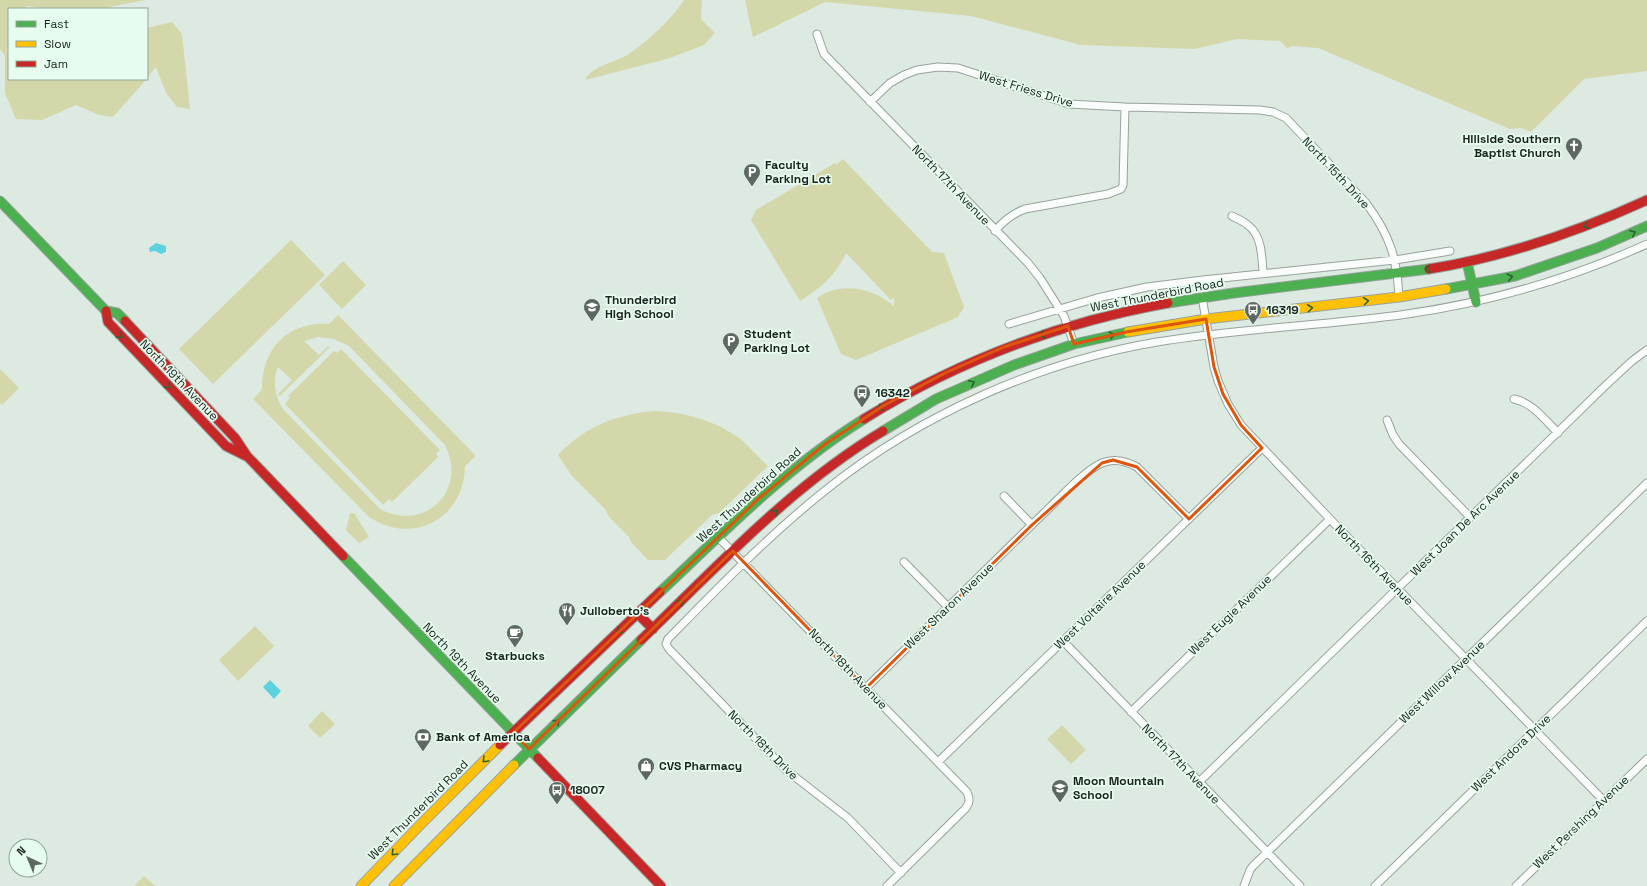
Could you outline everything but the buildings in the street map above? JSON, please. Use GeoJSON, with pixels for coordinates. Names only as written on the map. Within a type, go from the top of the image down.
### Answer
{"type":"FeatureCollection","features":[{"type":"Feature","properties":{"kind":"main road","name":"West Thunderbird Road"},"geometry":{"type":"LineString","coordinates":[[361,886],[513,733],[776,483],[825,444],[882,406],[945,373],[1004,347],[1068,326],[1137,308],[1202,296],[1398,274],[1467,262],[1505,253],[1588,226],[1647,200]]}},
{"type":"Feature","properties":{"kind":"main road","name":"North 19th Avenue"},"geometry":{"type":"LineString","coordinates":[[0,201],[106,310],[117,313],[235,438],[247,456],[661,886]]}},
{"type":"Feature","properties":{"kind":"main road"},"geometry":{"type":"LineString","coordinates":[[394,886],[530,749],[773,513],[816,477],[868,440],[936,399],[1006,368],[1074,344],[1126,332],[1206,320],[1399,297],[1516,276],[1556,264],[1647,226]]}},
{"type":"Feature","properties":{"kind":"main road"},"geometry":{"type":"LineString","coordinates":[[1467,262],[1476,302]]}},
{"type":"Feature","properties":{"kind":"main road","name":"North 19th Avenue"},"geometry":{"type":"LineString","coordinates":[[106,310],[108,322],[226,446],[247,456]]}},
{"type":"Feature","properties":{"kind":"main road"},"geometry":{"type":"LineString","coordinates":[[638,614],[653,630]]}},
{"type":"Feature","properties":{"kind":"street","name":"North 17th Avenue"},"geometry":{"type":"LineString","coordinates":[[817,34],[824,54],[1040,278],[1059,308],[1068,326],[1074,344]]}},
{"type":"Feature","properties":{"kind":"street","name":"West Friess Drive"},"geometry":{"type":"LineString","coordinates":[[870,102],[890,83],[904,74],[917,70],[938,67],[958,68],[1069,104],[1125,107],[1265,110]]}},
{"type":"Feature","properties":{"kind":"street"},"geometry":{"type":"LineString","coordinates":[[995,231],[1003,221],[1014,213],[1108,194],[1121,189],[1124,185],[1125,107]]}},
{"type":"Feature","properties":{"kind":"street","name":"North 15th Drive"},"geometry":{"type":"LineString","coordinates":[[1265,110],[1286,118],[1366,203],[1382,227],[1395,260],[1398,274],[1399,297]]}},
{"type":"Feature","properties":{"kind":"street"},"geometry":{"type":"LineString","coordinates":[[1232,216],[1249,225],[1256,236],[1260,248],[1264,273]]}},
{"type":"Feature","properties":{"kind":"street"},"geometry":{"type":"LineString","coordinates":[[744,563],[780,528],[847,474],[903,437],[962,406],[1024,379],[1078,361],[1158,342],[1208,335],[1405,314],[1476,302],[1571,276],[1647,244]]}},
{"type":"Feature","properties":{"kind":"street","name":"West Thunderbird Road"},"geometry":{"type":"LineString","coordinates":[[1009,324],[1059,308],[1147,287],[1264,273],[1395,260],[1450,251]]}},
{"type":"Feature","properties":{"kind":"street","name":"North 16th Avenue"},"geometry":{"type":"LineString","coordinates":[[1202,296],[1214,367],[1223,394],[1241,425],[1330,519],[1604,801]]}},
{"type":"Feature","properties":{"kind":"street","name":"West Joan De Arc Avenue"},"geometry":{"type":"LineString","coordinates":[[1199,782],[1470,517],[1627,366],[1647,350]]}},
{"type":"Feature","properties":{"kind":"street"},"geometry":{"type":"LineString","coordinates":[[1514,399],[1531,405],[1558,433]]}},
{"type":"Feature","properties":{"kind":"street"},"geometry":{"type":"LineString","coordinates":[[1387,420],[1393,435],[1399,444],[1470,517]]}},
{"type":"Feature","properties":{"kind":"street","name":"West Voltaire Avenue"},"geometry":{"type":"LineString","coordinates":[[938,762],[1262,448]]}},
{"type":"Feature","properties":{"kind":"street","name":"West Sharon Avenue"},"geometry":{"type":"LineString","coordinates":[[866,688],[1032,525],[1088,472],[1102,463],[1113,460],[1126,462],[1137,466],[1189,519]]}},
{"type":"Feature","properties":{"kind":"street","name":"West Willow Avenue"},"geometry":{"type":"LineString","coordinates":[[1244,886],[1250,870],[1267,852],[1647,483]]}},
{"type":"Feature","properties":{"kind":"street"},"geometry":{"type":"LineString","coordinates":[[1004,496],[1032,525]]}},
{"type":"Feature","properties":{"kind":"street","name":"West Eugie Avenue"},"geometry":{"type":"LineString","coordinates":[[1131,712],[1330,519]]}},
{"type":"Feature","properties":{"kind":"street","name":"North 18th Avenue"},"geometry":{"type":"LineString","coordinates":[[718,537],[967,792],[969,805],[900,873]]}},
{"type":"Feature","properties":{"kind":"street"},"geometry":{"type":"LineString","coordinates":[[904,562],[948,607]]}},
{"type":"Feature","properties":{"kind":"street","name":"North 18th Drive"},"geometry":{"type":"LineString","coordinates":[[744,563],[668,638],[666,644],[669,649],[786,770],[848,818],[900,873]]}},
{"type":"Feature","properties":{"kind":"street","name":"West Andora Drive"},"geometry":{"type":"LineString","coordinates":[[1375,886],[1647,621]]}},
{"type":"Feature","properties":{"kind":"street","name":"North 17th Avenue"},"geometry":{"type":"LineString","coordinates":[[1062,641],[1300,886]]}},
{"type":"Feature","properties":{"kind":"street","name":"West Pershing Avenue"},"geometry":{"type":"LineString","coordinates":[[1516,886],[1647,759]]}},
{"type":"Feature","properties":{"kind":"street"},"geometry":{"type":"LineString","coordinates":[[887,886],[900,873]]}},
{"type":"Feature","properties":{"kind":"highlighted area"},"geometry":{"type":"Polygon","coordinates":[[[1206,319],[1214,367],[1223,394],[1241,425],[1262,448],[1189,519],[1137,467],[1113,460],[1102,463],[1032,525],[866,688],[733,551],[529,749],[513,733],[757,500],[825,444],[883,406],[945,373],[1004,347],[1068,326],[1074,344],[1126,332],[1206,319]]]}},
{"type":"Feature","properties":{"kind":"green space"},"geometry":{"type":"Polygon","coordinates":[[[0,0],[145,0],[105,8],[41,8],[26,6],[27,8],[8,8],[8,80],[146,80],[113,117],[99,115],[76,105],[42,120],[16,119],[5,93],[5,56],[0,49],[0,0]]]}},
{"type":"Feature","properties":{"kind":"green space"},"geometry":{"type":"Polygon","coordinates":[[[684,0],[702,0],[701,19],[715,33],[704,45],[667,59],[585,80],[592,71],[624,57],[644,42],[666,22],[684,0]]]}},
{"type":"Feature","properties":{"kind":"green space"},"geometry":{"type":"Polygon","coordinates":[[[745,0],[1647,0],[1647,71],[1584,79],[1531,132],[1521,128],[1510,129],[1318,48],[1293,46],[1287,48],[1280,41],[1237,39],[1195,49],[1081,45],[971,16],[825,2],[753,37],[745,0]]]}},
{"type":"Feature","properties":{"kind":"green space"},"geometry":{"type":"Polygon","coordinates":[[[172,22],[182,34],[190,109],[177,107],[166,93],[156,67],[148,77],[148,28],[172,22]]]}},
{"type":"Feature","properties":{"kind":"green space"},"geometry":{"type":"Polygon","coordinates":[[[843,159],[932,252],[944,253],[964,307],[958,317],[856,360],[841,354],[817,298],[836,290],[847,288],[867,291],[894,306],[894,297],[891,300],[846,253],[837,269],[827,281],[800,301],[751,220],[756,210],[835,163],[836,165],[843,159]]]}},
{"type":"Feature","properties":{"kind":"green space"},"geometry":{"type":"Polygon","coordinates":[[[291,240],[325,275],[213,384],[179,349],[291,240]]]}},
{"type":"Feature","properties":{"kind":"green space"},"geometry":{"type":"Polygon","coordinates":[[[343,261],[366,285],[342,309],[319,285],[343,261]]]}},
{"type":"Feature","properties":{"kind":"green space"},"geometry":{"type":"Polygon","coordinates":[[[338,315],[476,456],[465,466],[462,485],[456,500],[446,513],[433,522],[418,528],[402,529],[386,525],[369,517],[253,399],[262,390],[266,362],[272,350],[280,340],[301,327],[314,324],[329,324],[338,315]],[[318,337],[304,341],[319,355],[328,346],[330,347],[280,396],[278,394],[292,380],[278,367],[275,378],[275,388],[280,404],[283,409],[380,509],[397,515],[412,515],[426,511],[438,503],[446,491],[451,477],[451,462],[445,445],[349,346],[334,339],[318,337]]]}},
{"type":"Feature","properties":{"kind":"green space"},"geometry":{"type":"Polygon","coordinates":[[[341,349],[440,450],[436,454],[438,457],[392,502],[389,499],[383,505],[285,404],[290,398],[288,396],[334,351],[337,353],[341,349]]]}},
{"type":"Feature","properties":{"kind":"green space"},"geometry":{"type":"Polygon","coordinates":[[[0,369],[19,388],[2,405],[0,403],[0,369]]]}},
{"type":"Feature","properties":{"kind":"green space"},"geometry":{"type":"Polygon","coordinates":[[[654,411],[687,415],[719,426],[739,438],[768,466],[719,513],[712,515],[665,560],[648,560],[631,542],[629,537],[609,517],[605,509],[572,476],[558,455],[579,436],[590,429],[626,415],[654,411]]]}},
{"type":"Feature","properties":{"kind":"green space"},"geometry":{"type":"Polygon","coordinates":[[[350,513],[354,513],[369,537],[359,543],[346,530],[350,513]]]}},
{"type":"Feature","properties":{"kind":"green space"},"geometry":{"type":"Polygon","coordinates":[[[255,626],[274,646],[238,681],[219,660],[255,626]]]}},
{"type":"Feature","properties":{"kind":"green space"},"geometry":{"type":"Polygon","coordinates":[[[322,711],[335,724],[320,738],[308,726],[322,711]]]}},
{"type":"Feature","properties":{"kind":"green space"},"geometry":{"type":"Polygon","coordinates":[[[1062,725],[1086,750],[1071,764],[1047,739],[1062,725]]]}},
{"type":"Feature","properties":{"kind":"green space"},"geometry":{"type":"Polygon","coordinates":[[[144,876],[155,886],[134,886],[144,876]]]}},
{"type":"Feature","properties":{"kind":"water"},"geometry":{"type":"Polygon","coordinates":[[[156,243],[166,246],[166,252],[161,254],[155,251],[150,252],[149,248],[156,243]]]}},
{"type":"Feature","properties":{"kind":"water"},"geometry":{"type":"Polygon","coordinates":[[[270,680],[281,691],[274,699],[263,687],[270,680]]]}},
{"type":"Feature","properties":{"kind":"traffic: fast"},"geometry":{"type":"LineString","coordinates":[[0,201],[106,311],[117,313],[125,321]]}},
{"type":"Feature","properties":{"kind":"traffic: fast"},"geometry":{"type":"LineString","coordinates":[[1446,289],[1515,276],[1597,248],[1647,226]]}},
{"type":"Feature","properties":{"kind":"traffic: fast"},"geometry":{"type":"LineString","coordinates":[[1467,262],[1476,302]]}},
{"type":"Feature","properties":{"kind":"traffic: fast"},"geometry":{"type":"LineString","coordinates":[[1168,303],[1234,293],[1429,269]]}},
{"type":"Feature","properties":{"kind":"traffic: fast"},"geometry":{"type":"LineString","coordinates":[[883,431],[936,399],[1014,365],[1074,344],[1128,332]]}},
{"type":"Feature","properties":{"kind":"traffic: fast"},"geometry":{"type":"LineString","coordinates":[[660,592],[733,523],[783,479],[809,458],[864,419]]}},
{"type":"Feature","properties":{"kind":"traffic: fast"},"geometry":{"type":"LineString","coordinates":[[343,556],[538,758]]}},
{"type":"Feature","properties":{"kind":"traffic: fast"},"geometry":{"type":"LineString","coordinates":[[514,765],[641,640]]}},
{"type":"Feature","properties":{"kind":"traffic: slow"},"geometry":{"type":"LineString","coordinates":[[1128,332],[1206,319],[1399,297],[1446,289]]}},
{"type":"Feature","properties":{"kind":"traffic: slow"},"geometry":{"type":"LineString","coordinates":[[361,886],[500,745]]}},
{"type":"Feature","properties":{"kind":"traffic: slow"},"geometry":{"type":"LineString","coordinates":[[394,886],[514,765]]}},
{"type":"Feature","properties":{"kind":"traffic: jam"},"geometry":{"type":"LineString","coordinates":[[1429,269],[1485,258],[1540,242],[1594,223],[1647,200]]}},
{"type":"Feature","properties":{"kind":"traffic: jam"},"geometry":{"type":"LineString","coordinates":[[864,419],[936,379],[1010,346],[1087,321],[1168,303]]}},
{"type":"Feature","properties":{"kind":"traffic: jam"},"geometry":{"type":"LineString","coordinates":[[106,311],[108,322],[226,446],[246,456]]}},
{"type":"Feature","properties":{"kind":"traffic: jam"},"geometry":{"type":"LineString","coordinates":[[125,321],[235,438],[247,456],[343,556]]}},
{"type":"Feature","properties":{"kind":"traffic: jam"},"geometry":{"type":"LineString","coordinates":[[641,640],[756,528],[786,502],[817,476],[883,431]]}},
{"type":"Feature","properties":{"kind":"traffic: jam"},"geometry":{"type":"LineString","coordinates":[[500,745],[660,592]]}},
{"type":"Feature","properties":{"kind":"traffic: jam"},"geometry":{"type":"LineString","coordinates":[[638,614],[653,629]]}},
{"type":"Feature","properties":{"kind":"traffic: jam"},"geometry":{"type":"LineString","coordinates":[[538,758],[661,886]]}},
{"type":"Feature","properties":{"kind":"place","name":"Hillside Southern Baptist Church"},"geometry":{"type":"Point","coordinates":[1574,161]}},
{"type":"Feature","properties":{"kind":"place","name":"Faculty Parking Lot"},"geometry":{"type":"Point","coordinates":[752,187]}},
{"type":"Feature","properties":{"kind":"place","name":"Thunderbird High School"},"geometry":{"type":"Point","coordinates":[592,322]}},
{"type":"Feature","properties":{"kind":"place","name":"16319"},"geometry":{"type":"Point","coordinates":[1253,325]}},
{"type":"Feature","properties":{"kind":"place","name":"Student Parking Lot"},"geometry":{"type":"Point","coordinates":[731,356]}},
{"type":"Feature","properties":{"kind":"place","name":"16342"},"geometry":{"type":"Point","coordinates":[862,408]}},
{"type":"Feature","properties":{"kind":"place","name":"Julioberto's"},"geometry":{"type":"Point","coordinates":[567,626]}},
{"type":"Feature","properties":{"kind":"place","name":"Starbucks"},"geometry":{"type":"Point","coordinates":[515,648]}},
{"type":"Feature","properties":{"kind":"place","name":"Bank of America"},"geometry":{"type":"Point","coordinates":[423,752]}},
{"type":"Feature","properties":{"kind":"place","name":"CVS Pharmacy"},"geometry":{"type":"Point","coordinates":[646,781]}},
{"type":"Feature","properties":{"kind":"place","name":"Moon Mountain School"},"geometry":{"type":"Point","coordinates":[1060,803]}},
{"type":"Feature","properties":{"kind":"place","name":"18007"},"geometry":{"type":"Point","coordinates":[557,805]}}]}
